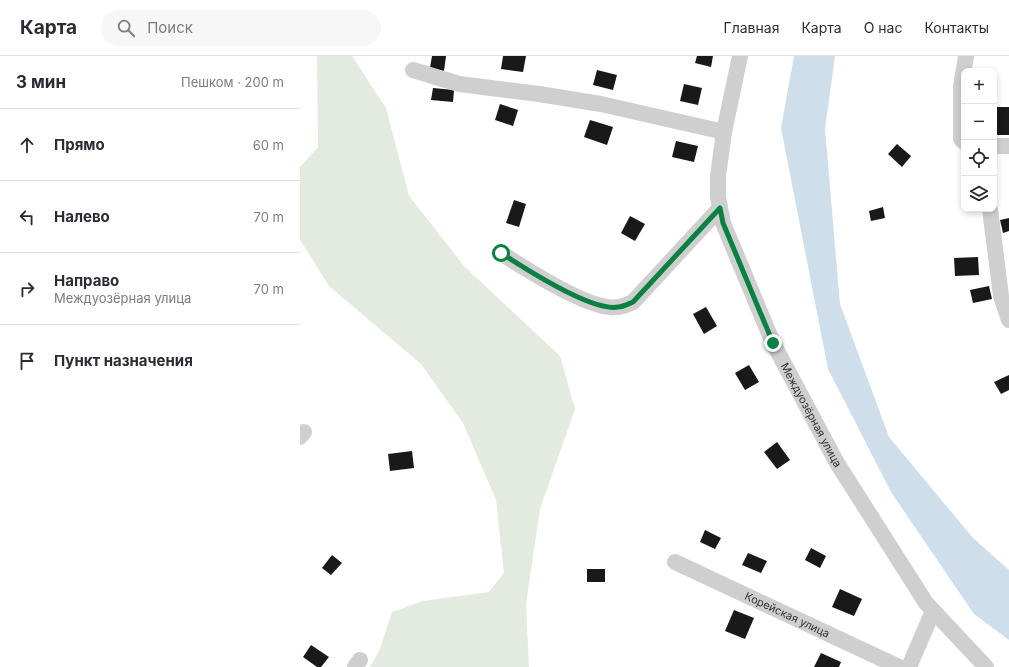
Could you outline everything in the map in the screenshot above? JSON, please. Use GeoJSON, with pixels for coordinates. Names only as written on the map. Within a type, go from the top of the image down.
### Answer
{"type":"FeatureCollection","features":[{"type":"Feature","properties":{"kind":"street","name":"Междуозёрная улица"},"geometry":{"type":"LineString","coordinates":[[740,56],[724,132],[718,176],[718,197],[723,223],[773,343],[837,463],[926,603],[986,667]]}},
{"type":"Feature","properties":{"kind":"street"},"geometry":{"type":"LineString","coordinates":[[962,140],[961,86],[966,56]]}},
{"type":"Feature","properties":{"kind":"street"},"geometry":{"type":"LineString","coordinates":[[413,70],[459,84],[539,94],[601,104],[724,132]]}},
{"type":"Feature","properties":{"kind":"street"},"geometry":{"type":"LineString","coordinates":[[997,146],[1009,146]]}},
{"type":"Feature","properties":{"kind":"street"},"geometry":{"type":"LineString","coordinates":[[501,253],[546,281],[567,291],[596,304],[617,308],[633,302],[720,208]]}},
{"type":"Feature","properties":{"kind":"street"},"geometry":{"type":"LineString","coordinates":[[990,212],[1001,296],[1009,320]]}},
{"type":"Feature","properties":{"kind":"street","name":"Корейская улица"},"geometry":{"type":"LineString","coordinates":[[676,562],[899,667]]}},
{"type":"Feature","properties":{"kind":"street"},"geometry":{"type":"LineString","coordinates":[[909,667],[933,611]]}},
{"type":"Feature","properties":{"kind":"shaded area"},"geometry":{"type":"Polygon","coordinates":[[[317,56],[352,56],[386,108],[409,196],[465,267],[560,356],[575,409],[540,509],[526,604],[529,667],[370,667],[380,649],[392,612],[423,601],[489,592],[504,573],[496,500],[463,423],[421,364],[329,286],[300,240],[300,167],[318,147],[317,56]]]}},
{"type":"Feature","properties":{"kind":"water"},"geometry":{"type":"Polygon","coordinates":[[[794,56],[835,56],[825,129],[840,304],[889,437],[973,538],[1009,570],[1009,640],[974,614],[891,492],[828,369],[781,128],[794,56]]]}},
{"type":"Feature","properties":{"kind":"building"},"geometry":{"type":"Polygon","coordinates":[[[432,56],[446,56],[444,71],[430,68],[432,56]]]}},
{"type":"Feature","properties":{"kind":"building"},"geometry":{"type":"Polygon","coordinates":[[[503,56],[526,56],[523,72],[501,69],[503,56]]]}},
{"type":"Feature","properties":{"kind":"building"},"geometry":{"type":"Polygon","coordinates":[[[697,56],[713,56],[711,67],[695,63],[697,56]]]}},
{"type":"Feature","properties":{"kind":"building"},"geometry":{"type":"Polygon","coordinates":[[[597,70],[617,75],[613,90],[593,85],[597,70]]]}},
{"type":"Feature","properties":{"kind":"building"},"geometry":{"type":"Polygon","coordinates":[[[684,84],[702,88],[698,105],[680,101],[684,84]]]}},
{"type":"Feature","properties":{"kind":"building"},"geometry":{"type":"Polygon","coordinates":[[[433,88],[454,90],[453,102],[431,100],[433,88]]]}},
{"type":"Feature","properties":{"kind":"building"},"geometry":{"type":"Polygon","coordinates":[[[500,104],[518,110],[513,126],[495,120],[500,104]]]}},
{"type":"Feature","properties":{"kind":"building"},"geometry":{"type":"Polygon","coordinates":[[[997,107],[1009,107],[1009,135],[997,135],[997,107]]]}},
{"type":"Feature","properties":{"kind":"building"},"geometry":{"type":"Polygon","coordinates":[[[590,120],[613,127],[607,145],[584,137],[590,120]]]}},
{"type":"Feature","properties":{"kind":"building"},"geometry":{"type":"Polygon","coordinates":[[[676,141],[698,146],[694,162],[672,157],[676,141]]]}},
{"type":"Feature","properties":{"kind":"building"},"geometry":{"type":"Polygon","coordinates":[[[897,144],[911,156],[902,167],[888,154],[897,144]]]}},
{"type":"Feature","properties":{"kind":"building"},"geometry":{"type":"Polygon","coordinates":[[[514,200],[526,204],[519,227],[506,223],[514,200]]]}},
{"type":"Feature","properties":{"kind":"building"},"geometry":{"type":"Polygon","coordinates":[[[883,207],[885,218],[871,221],[869,211],[883,207]]]}},
{"type":"Feature","properties":{"kind":"building"},"geometry":{"type":"Polygon","coordinates":[[[630,216],[645,224],[635,241],[621,233],[630,216]]]}},
{"type":"Feature","properties":{"kind":"building"},"geometry":{"type":"Polygon","coordinates":[[[1009,218],[1009,231],[1003,233],[1000,220],[1009,218]]]}},
{"type":"Feature","properties":{"kind":"building"},"geometry":{"type":"Polygon","coordinates":[[[978,257],[979,275],[955,276],[954,258],[978,257]]]}},
{"type":"Feature","properties":{"kind":"building"},"geometry":{"type":"Polygon","coordinates":[[[989,286],[992,299],[973,303],[970,290],[989,286]]]}},
{"type":"Feature","properties":{"kind":"building"},"geometry":{"type":"Polygon","coordinates":[[[706,307],[717,326],[704,334],[693,314],[706,307]]]}},
{"type":"Feature","properties":{"kind":"building"},"geometry":{"type":"Polygon","coordinates":[[[749,365],[759,382],[745,390],[735,373],[749,365]]]}},
{"type":"Feature","properties":{"kind":"building"},"geometry":{"type":"Polygon","coordinates":[[[1009,375],[1009,390],[1001,394],[994,382],[1009,375]]]}},
{"type":"Feature","properties":{"kind":"building"},"geometry":{"type":"Polygon","coordinates":[[[777,442],[790,460],[777,469],[764,452],[777,442]]]}},
{"type":"Feature","properties":{"kind":"building"},"geometry":{"type":"Polygon","coordinates":[[[412,451],[414,468],[390,471],[388,454],[412,451]]]}},
{"type":"Feature","properties":{"kind":"building"},"geometry":{"type":"Polygon","coordinates":[[[705,530],[721,538],[715,549],[700,542],[705,530]]]}},
{"type":"Feature","properties":{"kind":"building"},"geometry":{"type":"Polygon","coordinates":[[[811,548],[826,556],[820,568],[805,560],[811,548]]]}},
{"type":"Feature","properties":{"kind":"building"},"geometry":{"type":"Polygon","coordinates":[[[748,553],[767,561],[761,573],[742,565],[748,553]]]}},
{"type":"Feature","properties":{"kind":"building"},"geometry":{"type":"Polygon","coordinates":[[[332,555],[342,563],[331,575],[322,568],[332,555]]]}},
{"type":"Feature","properties":{"kind":"building"},"geometry":{"type":"Polygon","coordinates":[[[587,569],[605,569],[605,582],[587,582],[587,569]]]}},
{"type":"Feature","properties":{"kind":"building"},"geometry":{"type":"Polygon","coordinates":[[[840,589],[862,599],[854,616],[832,607],[840,589]]]}},
{"type":"Feature","properties":{"kind":"building"},"geometry":{"type":"Polygon","coordinates":[[[734,610],[754,618],[745,639],[725,631],[734,610]]]}},
{"type":"Feature","properties":{"kind":"building"},"geometry":{"type":"Polygon","coordinates":[[[311,645],[329,657],[321,667],[317,667],[303,657],[311,645]]]}},
{"type":"Feature","properties":{"kind":"building"},"geometry":{"type":"Polygon","coordinates":[[[821,653],[841,662],[839,667],[814,667],[821,653]]]}},
{"type":"Feature","properties":{"kind":"route"},"geometry":{"type":"LineString","coordinates":[[501,253],[546,281],[596,304],[617,308],[633,302],[720,208],[723,223],[773,343]]}}]}
